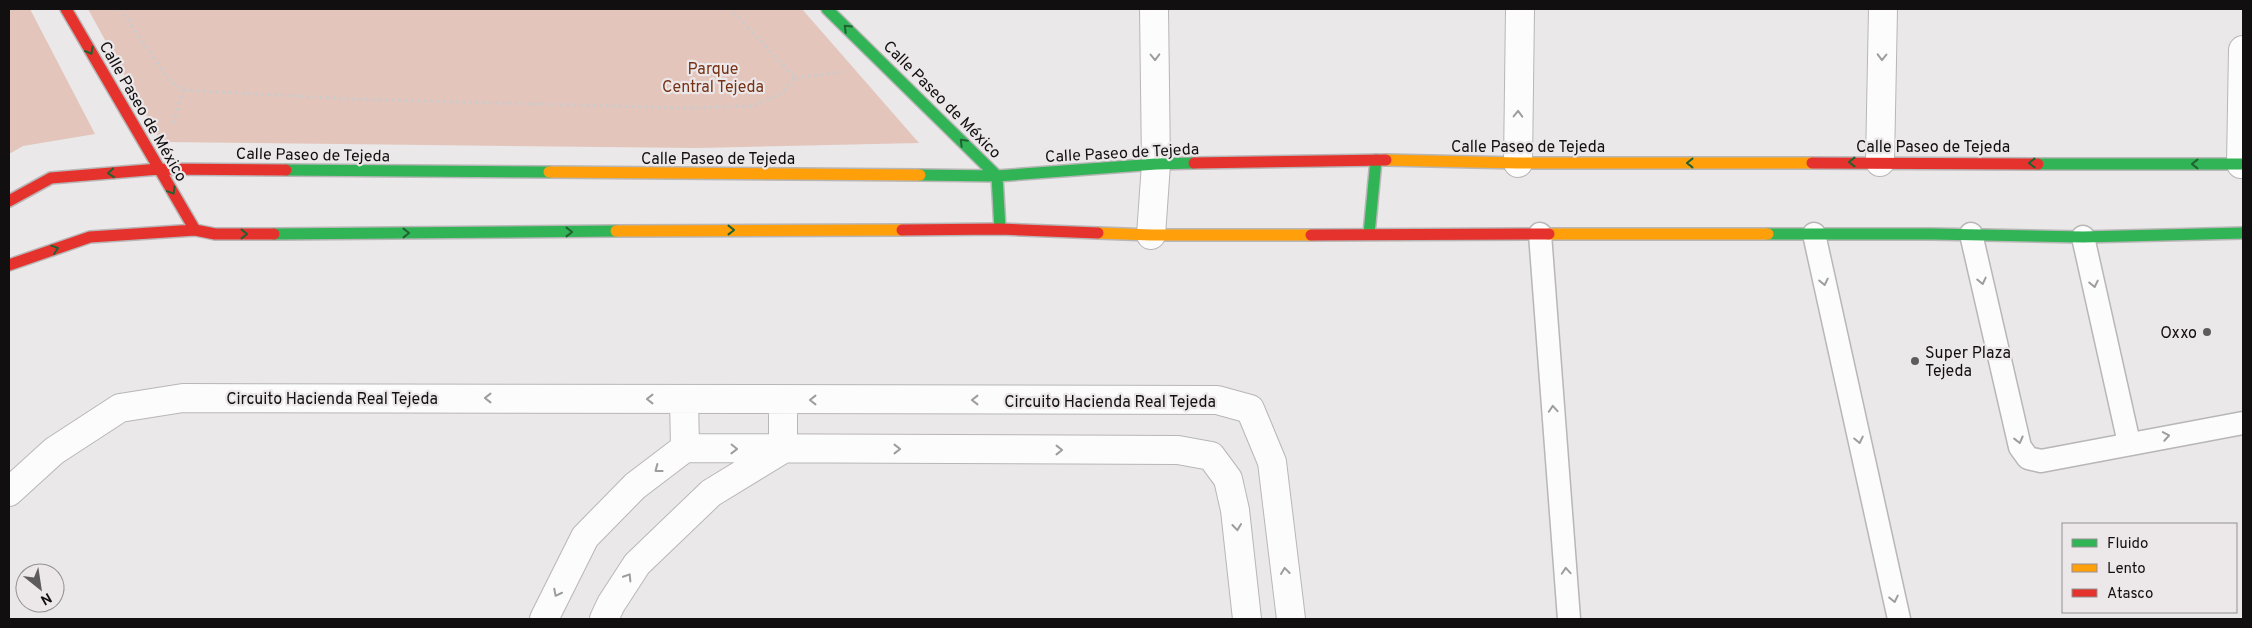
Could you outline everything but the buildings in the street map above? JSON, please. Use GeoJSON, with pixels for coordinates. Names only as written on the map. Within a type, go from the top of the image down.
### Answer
{"type":"FeatureCollection","features":[{"type":"Feature","properties":{"kind":"main road","name":"Calle Paseo de México"},"geometry":{"type":"LineString","coordinates":[[66,9],[195,230]]}},
{"type":"Feature","properties":{"kind":"main road","name":"Calle Paseo de México"},"geometry":{"type":"LineString","coordinates":[[827,9],[997,176],[1000,228]]}},
{"type":"Feature","properties":{"kind":"main road","name":"Calle Paseo de Tejeda"},"geometry":{"type":"LineString","coordinates":[[9,201],[51,178],[159,169],[997,176],[1156,164],[1376,160],[1518,163],[2242,164]]}},
{"type":"Feature","properties":{"kind":"main road"},"geometry":{"type":"LineString","coordinates":[[1369,234],[1376,160]]}},
{"type":"Feature","properties":{"kind":"main road"},"geometry":{"type":"LineString","coordinates":[[9,265],[90,237],[195,230],[225,234],[1000,228],[1151,235],[1971,234],[2083,237],[2243,233]]}},
{"type":"Feature","properties":{"kind":"street"},"geometry":{"type":"LineString","coordinates":[[1151,235],[1156,164],[1154,9]]}},
{"type":"Feature","properties":{"kind":"street"},"geometry":{"type":"LineString","coordinates":[[1518,163],[1520,9]]}},
{"type":"Feature","properties":{"kind":"street"},"geometry":{"type":"LineString","coordinates":[[1880,162],[1883,9]]}},
{"type":"Feature","properties":{"kind":"street"},"geometry":{"type":"LineString","coordinates":[[2242,164],[2243,50]]}},
{"type":"Feature","properties":{"kind":"street","name":"Circuito Hacienda Real Tejeda"},"geometry":{"type":"LineString","coordinates":[[9,492],[54,452],[120,408],[183,398],[1217,400],[1250,409],[1272,462],[1291,619]]}},
{"type":"Feature","properties":{"kind":"street"},"geometry":{"type":"LineString","coordinates":[[684,399],[685,448]]}},
{"type":"Feature","properties":{"kind":"street"},"geometry":{"type":"LineString","coordinates":[[782,449],[783,400]]}},
{"type":"Feature","properties":{"kind":"street"},"geometry":{"type":"LineString","coordinates":[[544,619],[585,537],[635,486],[685,448],[1178,450],[1211,456],[1228,479],[1235,510],[1247,619]]}},
{"type":"Feature","properties":{"kind":"street"},"geometry":{"type":"LineString","coordinates":[[604,619],[636,564],[711,493],[782,449]]}},
{"type":"Feature","properties":{"kind":"lane"},"geometry":{"type":"LineString","coordinates":[[1540,234],[1569,619]]}},
{"type":"Feature","properties":{"kind":"lane"},"geometry":{"type":"LineString","coordinates":[[1814,234],[1899,619]]}},
{"type":"Feature","properties":{"kind":"lane"},"geometry":{"type":"LineString","coordinates":[[1971,234],[2020,447],[2028,458],[2041,461],[2243,422]]}},
{"type":"Feature","properties":{"kind":"lane"},"geometry":{"type":"LineString","coordinates":[[2083,237],[2128,443]]}},
{"type":"Feature","properties":{"kind":"path"},"geometry":{"type":"LineString","coordinates":[[120,9],[169,80],[183,90],[350,100],[685,108],[753,106],[782,93],[795,78],[731,9]]}},
{"type":"Feature","properties":{"kind":"green space"},"geometry":{"type":"Polygon","coordinates":[[[9,9],[30,9],[95,134],[23,146],[9,154],[9,9]]]}},
{"type":"Feature","properties":{"kind":"green space","name":"Parque Central Tejeda"},"geometry":{"type":"Polygon","coordinates":[[[88,9],[802,9],[919,143],[696,148],[161,142],[88,9]]]}},
{"type":"Feature","properties":{"kind":"traffic: fast"},"geometry":{"type":"LineString","coordinates":[[827,9],[997,176],[1000,229]]}},
{"type":"Feature","properties":{"kind":"traffic: fast"},"geometry":{"type":"LineString","coordinates":[[1369,234],[1376,160]]}},
{"type":"Feature","properties":{"kind":"traffic: fast"},"geometry":{"type":"LineString","coordinates":[[920,175],[997,176],[1156,164],[1194,163]]}},
{"type":"Feature","properties":{"kind":"traffic: fast"},"geometry":{"type":"LineString","coordinates":[[2038,164],[2243,164]]}},
{"type":"Feature","properties":{"kind":"traffic: fast"},"geometry":{"type":"LineString","coordinates":[[286,170],[549,172]]}},
{"type":"Feature","properties":{"kind":"traffic: fast"},"geometry":{"type":"LineString","coordinates":[[274,234],[616,231]]}},
{"type":"Feature","properties":{"kind":"traffic: fast"},"geometry":{"type":"LineString","coordinates":[[1768,234],[1932,234],[2083,237],[2243,233]]}},
{"type":"Feature","properties":{"kind":"traffic: slow"},"geometry":{"type":"LineString","coordinates":[[1386,160],[1518,163],[1812,163]]}},
{"type":"Feature","properties":{"kind":"traffic: slow"},"geometry":{"type":"LineString","coordinates":[[549,172],[920,175]]}},
{"type":"Feature","properties":{"kind":"traffic: slow"},"geometry":{"type":"LineString","coordinates":[[616,231],[902,230]]}},
{"type":"Feature","properties":{"kind":"traffic: slow"},"geometry":{"type":"LineString","coordinates":[[1098,233],[1151,235],[1311,235]]}},
{"type":"Feature","properties":{"kind":"traffic: slow"},"geometry":{"type":"LineString","coordinates":[[1549,234],[1768,234]]}},
{"type":"Feature","properties":{"kind":"traffic: jam"},"geometry":{"type":"LineString","coordinates":[[66,9],[195,230]]}},
{"type":"Feature","properties":{"kind":"traffic: jam"},"geometry":{"type":"LineString","coordinates":[[1194,163],[1386,160]]}},
{"type":"Feature","properties":{"kind":"traffic: jam"},"geometry":{"type":"LineString","coordinates":[[1812,163],[2038,164]]}},
{"type":"Feature","properties":{"kind":"traffic: jam"},"geometry":{"type":"LineString","coordinates":[[9,201],[51,178],[159,169],[286,170]]}},
{"type":"Feature","properties":{"kind":"traffic: jam"},"geometry":{"type":"LineString","coordinates":[[902,230],[1000,229],[1098,233]]}},
{"type":"Feature","properties":{"kind":"traffic: jam"},"geometry":{"type":"LineString","coordinates":[[9,265],[90,237],[195,230],[215,234],[274,234]]}},
{"type":"Feature","properties":{"kind":"traffic: jam"},"geometry":{"type":"LineString","coordinates":[[1311,235],[1549,234]]}},
{"type":"Feature","properties":{"kind":"place","name":"Oxxo"},"geometry":{"type":"Point","coordinates":[2207,332]}},
{"type":"Feature","properties":{"kind":"place","name":"Super Plaza Tejeda"},"geometry":{"type":"Point","coordinates":[1915,361]}}]}
